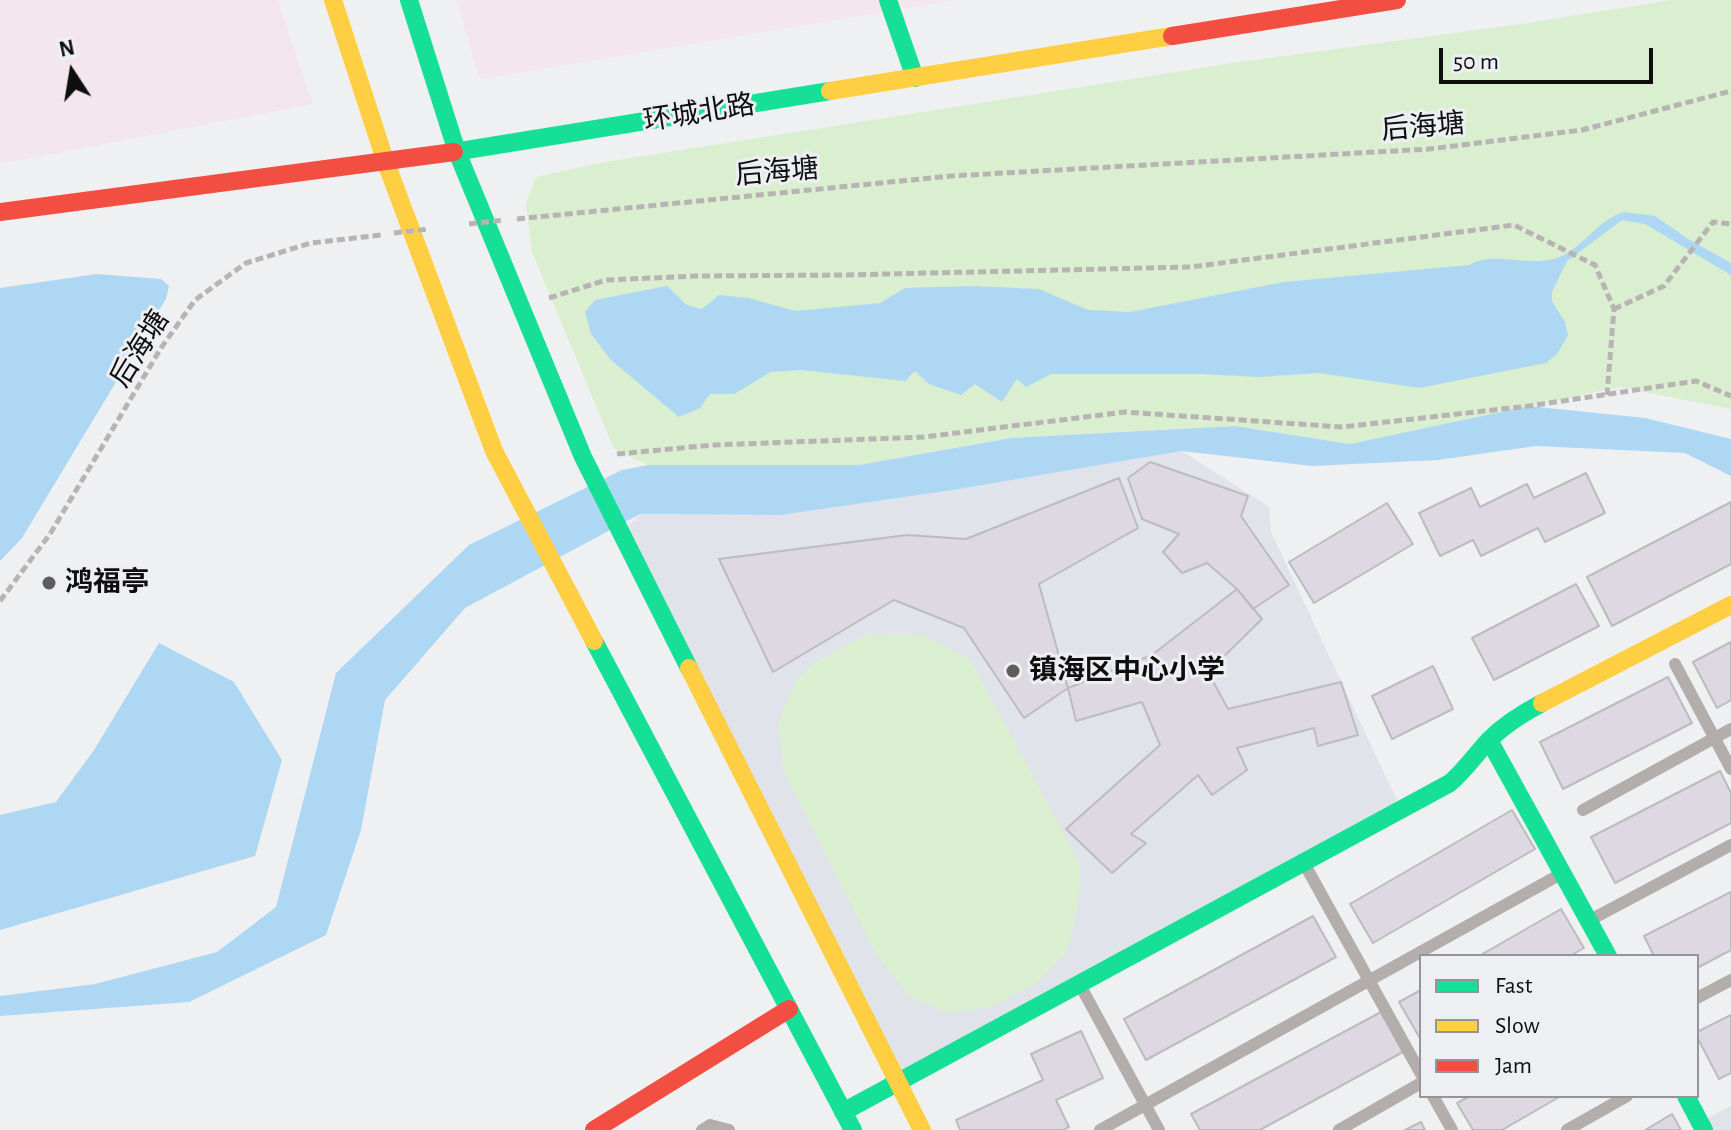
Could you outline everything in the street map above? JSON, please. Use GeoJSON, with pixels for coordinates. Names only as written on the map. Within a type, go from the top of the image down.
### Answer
{"type":"FeatureCollection","features":[{"type":"Feature","properties":{"kind":"street"},"geometry":{"type":"LineString","coordinates":[[333,0],[386,163],[494,451],[853,1130]]}},
{"type":"Feature","properties":{"kind":"street"},"geometry":{"type":"LineString","coordinates":[[409,0],[457,152],[583,457],[922,1130]]}},
{"type":"Feature","properties":{"kind":"street"},"geometry":{"type":"LineString","coordinates":[[888,0],[915,78]]}},
{"type":"Feature","properties":{"kind":"street","name":"环城北路"},"geometry":{"type":"LineString","coordinates":[[0,212],[386,163],[1397,0]]}},
{"type":"Feature","properties":{"kind":"street"},"geometry":{"type":"LineString","coordinates":[[843,1112],[1450,783],[1514,718],[1731,605]]}},
{"type":"Feature","properties":{"kind":"street"},"geometry":{"type":"LineString","coordinates":[[1489,740],[1607,954]]}},
{"type":"Feature","properties":{"kind":"street"},"geometry":{"type":"LineString","coordinates":[[594,1130],[789,1009]]}},
{"type":"Feature","properties":{"kind":"street"},"geometry":{"type":"LineString","coordinates":[[1687,1098],[1704,1130]]}},
{"type":"Feature","properties":{"kind":"lane"},"geometry":{"type":"LineString","coordinates":[[1675,664],[1731,769]]}},
{"type":"Feature","properties":{"kind":"lane"},"geometry":{"type":"LineString","coordinates":[[1583,810],[1731,729]]}},
{"type":"Feature","properties":{"kind":"lane"},"geometry":{"type":"LineString","coordinates":[[1589,921],[1731,845]]}},
{"type":"Feature","properties":{"kind":"lane"},"geometry":{"type":"LineString","coordinates":[[1304,862],[1419,1070]]}},
{"type":"Feature","properties":{"kind":"lane"},"geometry":{"type":"LineString","coordinates":[[1100,1130],[1563,873]]}},
{"type":"Feature","properties":{"kind":"lane"},"geometry":{"type":"LineString","coordinates":[[1699,997],[1731,980]]}},
{"type":"Feature","properties":{"kind":"lane"},"geometry":{"type":"LineString","coordinates":[[1080,984],[1159,1130]]}},
{"type":"Feature","properties":{"kind":"lane"},"geometry":{"type":"LineString","coordinates":[[1339,1130],[1419,1084]]}},
{"type":"Feature","properties":{"kind":"lane"},"geometry":{"type":"LineString","coordinates":[[1434,1098],[1452,1130]]}},
{"type":"Feature","properties":{"kind":"lane"},"geometry":{"type":"LineString","coordinates":[[1567,1130],[1623,1098]]}},
{"type":"Feature","properties":{"kind":"lane"},"geometry":{"type":"LineString","coordinates":[[702,1130],[710,1125],[729,1130]]}},
{"type":"Feature","properties":{"kind":"path","name":"后海塘"},"geometry":{"type":"LineString","coordinates":[[459,225],[951,176],[1429,149],[1582,130],[1731,91]]}},
{"type":"Feature","properties":{"kind":"path"},"geometry":{"type":"LineString","coordinates":[[1614,309],[1664,286],[1713,222],[1731,224]]}},
{"type":"Feature","properties":{"kind":"path"},"geometry":{"type":"LineString","coordinates":[[521,307],[606,280],[1190,267],[1514,225],[1595,265],[1614,309],[1607,395]]}},
{"type":"Feature","properties":{"kind":"path","name":"后海塘"},"geometry":{"type":"LineString","coordinates":[[0,601],[50,534],[161,348],[195,300],[246,263],[311,243],[439,228]]}},
{"type":"Feature","properties":{"kind":"path"},"geometry":{"type":"LineString","coordinates":[[583,457],[714,445],[924,437],[1125,412],[1342,427],[1529,406],[1696,381],[1731,396]]}},
{"type":"Feature","properties":{"kind":"shaded area"},"geometry":{"type":"Polygon","coordinates":[[[0,0],[278,0],[313,104],[0,164],[0,0]]]}},
{"type":"Feature","properties":{"kind":"shaded area"},"geometry":{"type":"Polygon","coordinates":[[[456,0],[954,0],[480,79],[456,0]]]}},
{"type":"Feature","properties":{"kind":"shaded area","name":"镇海区中心小学"},"geometry":{"type":"Polygon","coordinates":[[[1182,451],[1269,507],[1271,532],[1401,809],[897,1083],[621,532],[641,514],[782,515],[1182,451]]]}},
{"type":"Feature","properties":{"kind":"shaded area"},"geometry":{"type":"Polygon","coordinates":[[[1731,1106],[1731,1130],[1704,1130],[1700,1122],[1731,1106]]]}},
{"type":"Feature","properties":{"kind":"green space"},"geometry":{"type":"Polygon","coordinates":[[[1671,0],[1731,0],[1731,409],[1620,387],[1350,444],[1235,426],[1011,438],[859,465],[648,465],[614,449],[532,252],[526,204],[536,177],[605,162],[1240,62],[1528,23],[1671,0]]]}},
{"type":"Feature","properties":{"kind":"green space"},"geometry":{"type":"Polygon","coordinates":[[[868,634],[925,636],[970,659],[1080,864],[1079,901],[1067,952],[1038,982],[991,1007],[948,1013],[909,996],[876,954],[784,772],[778,723],[796,681],[817,661],[868,634]]]}},
{"type":"Feature","properties":{"kind":"water"},"geometry":{"type":"Polygon","coordinates":[[[1624,212],[1655,216],[1731,263],[1731,275],[1645,224],[1622,220],[1567,261],[1552,292],[1552,301],[1565,322],[1568,335],[1557,354],[1546,363],[1419,388],[1319,373],[1260,377],[1051,374],[1026,387],[1017,379],[1002,402],[975,384],[961,395],[929,384],[915,371],[905,381],[801,370],[771,372],[734,394],[710,394],[700,408],[679,417],[611,360],[591,334],[585,312],[595,300],[667,286],[687,305],[702,309],[719,295],[748,298],[796,311],[880,303],[905,288],[973,286],[1039,289],[1088,310],[1130,312],[1284,282],[1469,265],[1491,259],[1551,260],[1570,251],[1607,221],[1624,212]]]}},
{"type":"Feature","properties":{"kind":"water"},"geometry":{"type":"Polygon","coordinates":[[[97,274],[161,279],[169,286],[166,299],[22,538],[0,561],[0,288],[97,274]]]}},
{"type":"Feature","properties":{"kind":"water"},"geometry":{"type":"Polygon","coordinates":[[[1529,406],[1645,418],[1731,439],[1731,476],[1685,453],[1536,446],[1438,460],[1312,466],[1182,451],[953,490],[781,515],[640,514],[465,608],[385,700],[361,830],[326,935],[189,1002],[0,1016],[0,996],[95,984],[217,952],[276,907],[336,673],[469,545],[622,470],[648,465],[859,465],[1011,438],[1235,426],[1350,444],[1529,406]]]}},
{"type":"Feature","properties":{"kind":"water"},"geometry":{"type":"Polygon","coordinates":[[[159,643],[234,682],[282,760],[255,856],[0,930],[0,815],[56,802],[94,750],[159,643]]]}},
{"type":"Feature","properties":{"kind":"building"},"geometry":{"type":"Polygon","coordinates":[[[1150,462],[1248,496],[1241,516],[1289,585],[1253,609],[1237,589],[1207,563],[1182,573],[1163,552],[1179,534],[1142,519],[1128,478],[1150,462]]]}},
{"type":"Feature","properties":{"kind":"building"},"geometry":{"type":"Polygon","coordinates":[[[1586,473],[1605,513],[1545,542],[1538,528],[1481,556],[1473,540],[1440,556],[1419,513],[1471,488],[1480,507],[1527,484],[1534,498],[1586,473]]]}},
{"type":"Feature","properties":{"kind":"building"},"geometry":{"type":"Polygon","coordinates":[[[1119,478],[1138,528],[1039,584],[1068,688],[1024,718],[964,628],[894,600],[773,672],[719,559],[907,535],[966,539],[1119,478]]]}},
{"type":"Feature","properties":{"kind":"building"},"geometry":{"type":"Polygon","coordinates":[[[1731,502],[1731,564],[1612,626],[1587,577],[1731,502]]]}},
{"type":"Feature","properties":{"kind":"building"},"geometry":{"type":"Polygon","coordinates":[[[1387,503],[1413,544],[1314,603],[1289,562],[1387,503]]]}},
{"type":"Feature","properties":{"kind":"building"},"geometry":{"type":"Polygon","coordinates":[[[1576,584],[1599,626],[1494,680],[1472,638],[1576,584]]]}},
{"type":"Feature","properties":{"kind":"building"},"geometry":{"type":"Polygon","coordinates":[[[1237,589],[1262,619],[1208,672],[1228,709],[1341,682],[1358,735],[1318,746],[1314,728],[1237,748],[1247,770],[1212,795],[1198,775],[1131,834],[1146,843],[1112,873],[1066,829],[1160,745],[1142,702],[1076,721],[1068,688],[1152,655],[1237,589]]]}},
{"type":"Feature","properties":{"kind":"building"},"geometry":{"type":"Polygon","coordinates":[[[1731,642],[1731,700],[1717,708],[1693,662],[1731,642]]]}},
{"type":"Feature","properties":{"kind":"building"},"geometry":{"type":"Polygon","coordinates":[[[1433,666],[1453,709],[1392,739],[1372,696],[1433,666]]]}},
{"type":"Feature","properties":{"kind":"building"},"geometry":{"type":"Polygon","coordinates":[[[1668,677],[1692,723],[1563,789],[1540,742],[1668,677]]]}},
{"type":"Feature","properties":{"kind":"building"},"geometry":{"type":"Polygon","coordinates":[[[1720,771],[1731,793],[1731,823],[1615,883],[1591,837],[1720,771]]]}},
{"type":"Feature","properties":{"kind":"building"},"geometry":{"type":"Polygon","coordinates":[[[1512,810],[1535,849],[1373,943],[1350,904],[1512,810]]]}},
{"type":"Feature","properties":{"kind":"building"},"geometry":{"type":"Polygon","coordinates":[[[1731,892],[1731,950],[1699,967],[1699,954],[1653,954],[1644,936],[1731,892]]]}},
{"type":"Feature","properties":{"kind":"building"},"geometry":{"type":"Polygon","coordinates":[[[1561,909],[1584,948],[1574,954],[1482,954],[1561,909]]]}},
{"type":"Feature","properties":{"kind":"building"},"geometry":{"type":"Polygon","coordinates":[[[1313,916],[1336,957],[1146,1060],[1124,1019],[1313,916]]]}},
{"type":"Feature","properties":{"kind":"building"},"geometry":{"type":"Polygon","coordinates":[[[1419,991],[1419,1037],[1399,1002],[1419,991]]]}},
{"type":"Feature","properties":{"kind":"building"},"geometry":{"type":"Polygon","coordinates":[[[1381,1012],[1403,1052],[1260,1130],[1200,1130],[1191,1114],[1381,1012]]]}},
{"type":"Feature","properties":{"kind":"building"},"geometry":{"type":"Polygon","coordinates":[[[1731,1015],[1731,1073],[1719,1079],[1699,1041],[1699,1031],[1731,1015]]]}},
{"type":"Feature","properties":{"kind":"building"},"geometry":{"type":"Polygon","coordinates":[[[1081,1031],[1103,1078],[1056,1100],[1069,1127],[1063,1130],[960,1130],[956,1120],[1043,1080],[1031,1054],[1081,1031]]]}},
{"type":"Feature","properties":{"kind":"building"},"geometry":{"type":"Polygon","coordinates":[[[1466,1098],[1558,1098],[1502,1130],[1473,1130],[1457,1103],[1466,1098]]]}},
{"type":"Feature","properties":{"kind":"building"},"geometry":{"type":"Polygon","coordinates":[[[1672,1114],[1681,1130],[1645,1130],[1672,1114]]]}},
{"type":"Feature","properties":{"kind":"building"},"geometry":{"type":"Polygon","coordinates":[[[1421,1122],[1425,1130],[1405,1130],[1421,1122]]]}},
{"type":"Feature","properties":{"kind":"traffic: fast"},"geometry":{"type":"LineString","coordinates":[[409,0],[457,152],[583,457],[689,668]]}},
{"type":"Feature","properties":{"kind":"traffic: fast"},"geometry":{"type":"LineString","coordinates":[[888,0],[915,78]]}},
{"type":"Feature","properties":{"kind":"traffic: fast"},"geometry":{"type":"LineString","coordinates":[[454,152],[830,91]]}},
{"type":"Feature","properties":{"kind":"traffic: fast"},"geometry":{"type":"LineString","coordinates":[[594,641],[853,1130]]}},
{"type":"Feature","properties":{"kind":"traffic: fast"},"geometry":{"type":"LineString","coordinates":[[843,1112],[1450,783],[1495,734],[1542,703]]}},
{"type":"Feature","properties":{"kind":"traffic: fast"},"geometry":{"type":"LineString","coordinates":[[1489,740],[1607,954]]}},
{"type":"Feature","properties":{"kind":"traffic: fast"},"geometry":{"type":"LineString","coordinates":[[1687,1098],[1704,1130]]}},
{"type":"Feature","properties":{"kind":"traffic: slow"},"geometry":{"type":"LineString","coordinates":[[333,0],[386,163],[494,451],[594,641]]}},
{"type":"Feature","properties":{"kind":"traffic: slow"},"geometry":{"type":"LineString","coordinates":[[830,91],[1172,36]]}},
{"type":"Feature","properties":{"kind":"traffic: slow"},"geometry":{"type":"LineString","coordinates":[[1542,703],[1731,605]]}},
{"type":"Feature","properties":{"kind":"traffic: slow"},"geometry":{"type":"LineString","coordinates":[[689,668],[922,1130]]}},
{"type":"Feature","properties":{"kind":"traffic: jam"},"geometry":{"type":"LineString","coordinates":[[1172,36],[1397,0]]}},
{"type":"Feature","properties":{"kind":"traffic: jam"},"geometry":{"type":"LineString","coordinates":[[0,212],[454,152]]}},
{"type":"Feature","properties":{"kind":"traffic: jam"},"geometry":{"type":"LineString","coordinates":[[594,1130],[789,1009]]}},
{"type":"Feature","properties":{"kind":"place","name":"鸿福亭"},"geometry":{"type":"Point","coordinates":[49,583]}},
{"type":"Feature","properties":{"kind":"place","name":"镇海区中心小学"},"geometry":{"type":"Point","coordinates":[1013,671]}}]}
